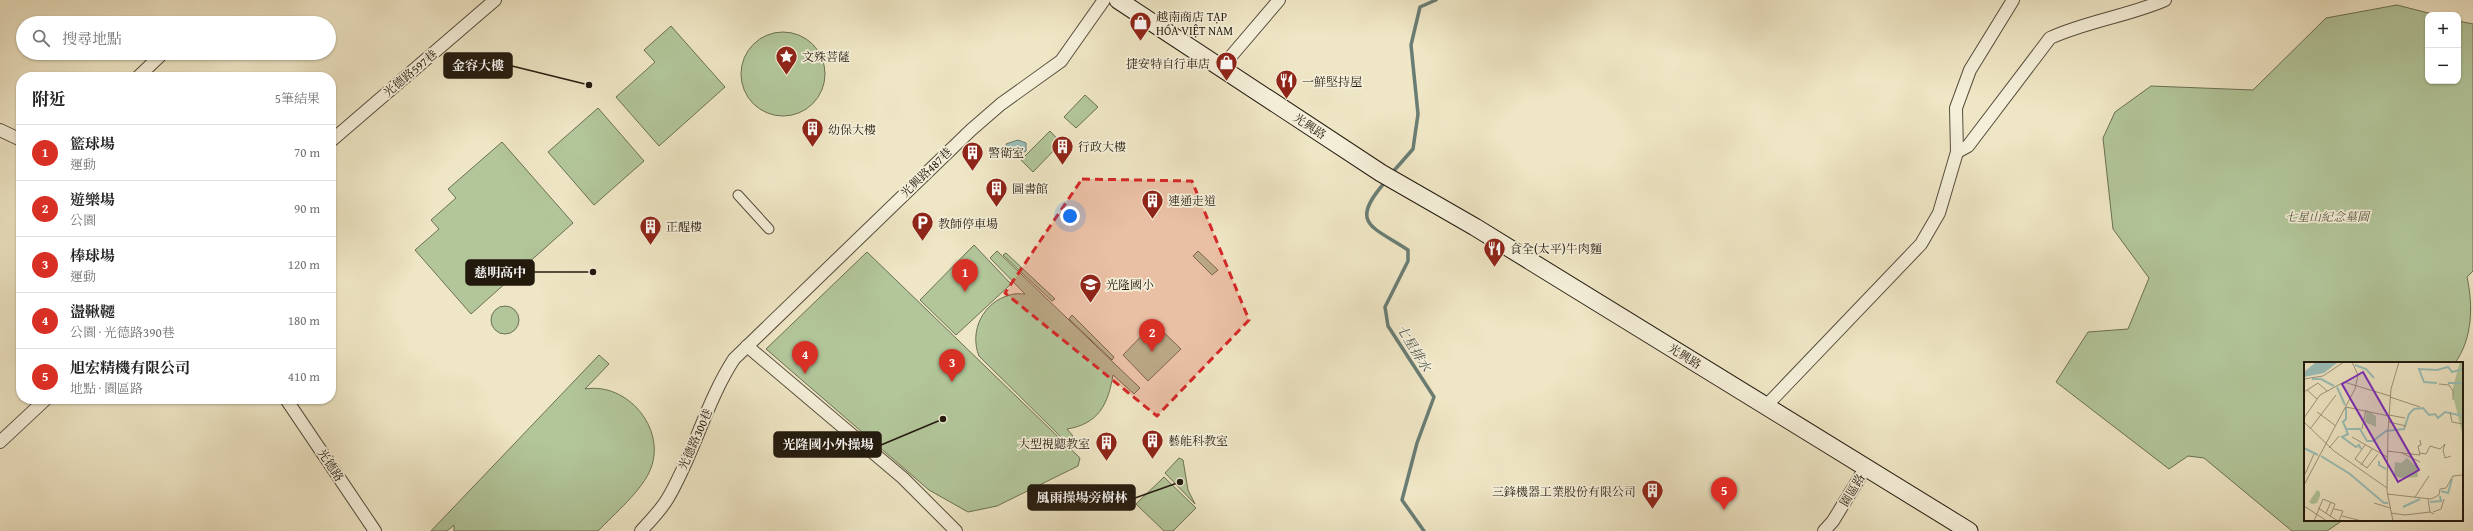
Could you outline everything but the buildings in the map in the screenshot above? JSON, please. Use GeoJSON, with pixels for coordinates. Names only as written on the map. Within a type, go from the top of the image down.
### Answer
{"type":"FeatureCollection","features":[{"type":"Feature","properties":{"kind":"main road","name":"光興路"},"geometry":{"type":"LineString","coordinates":[[1118,0],[1381,173],[1475,228],[1969,531]]}},
{"type":"Feature","properties":{"kind":"street","name":"光德路597巷"},"geometry":{"type":"LineString","coordinates":[[336,137],[495,0]]}},
{"type":"Feature","properties":{"kind":"street","name":"光興路487巷"},"geometry":{"type":"LineString","coordinates":[[747,346],[982,119],[1062,61],[1104,0]]}},
{"type":"Feature","properties":{"kind":"street"},"geometry":{"type":"LineString","coordinates":[[1221,68],[1279,0]]}},
{"type":"Feature","properties":{"kind":"street"},"geometry":{"type":"LineString","coordinates":[[1766,406],[1921,244],[1940,213],[1957,152],[1956,108],[1958,102],[1970,70],[2013,0]]}},
{"type":"Feature","properties":{"kind":"street"},"geometry":{"type":"LineString","coordinates":[[1957,152],[1968,146],[2050,38],[2070,29],[2140,10],[2165,0]]}},
{"type":"Feature","properties":{"kind":"street"},"geometry":{"type":"LineString","coordinates":[[143,72],[156,60]]}},
{"type":"Feature","properties":{"kind":"street"},"geometry":{"type":"LineString","coordinates":[[0,130],[16,138]]}},
{"type":"Feature","properties":{"kind":"street"},"geometry":{"type":"LineString","coordinates":[[738,195],[769,229]]}},
{"type":"Feature","properties":{"kind":"street","name":"光德路300巷"},"geometry":{"type":"LineString","coordinates":[[641,531],[668,498],[725,373],[734,359],[747,346]]}},
{"type":"Feature","properties":{"kind":"street"},"geometry":{"type":"LineString","coordinates":[[747,346],[903,478],[956,531]]}},
{"type":"Feature","properties":{"kind":"street"},"geometry":{"type":"LineString","coordinates":[[0,442],[41,404]]}},
{"type":"Feature","properties":{"kind":"street","name":"光德路"},"geometry":{"type":"LineString","coordinates":[[289,404],[375,531]]}},
{"type":"Feature","properties":{"kind":"street","name":"園區路"},"geometry":{"type":"LineString","coordinates":[[1824,531],[1833,521],[1866,467]]}},
{"type":"Feature","properties":{"kind":"highlighted area"},"geometry":{"type":"Polygon","coordinates":[[[1082,179],[1192,181],[1249,320],[1157,416],[1005,293],[1082,179]]]}},
{"type":"Feature","properties":{"kind":"green space","name":"七星山紀念墓園"},"geometry":{"type":"Polygon","coordinates":[[[2397,5],[2425,12],[2425,84],[2461,84],[2461,22],[2473,24],[2473,271],[2467,277],[2471,310],[2465,343],[2456,362],[2304,362],[2304,521],[2342,521],[2327,531],[2292,531],[2204,458],[2188,456],[2169,469],[2056,382],[2088,332],[2128,329],[2149,278],[2113,229],[2103,138],[2115,112],[2151,86],[2253,90],[2326,18],[2397,5]]]}},
{"type":"Feature","properties":{"kind":"green space"},"geometry":{"type":"Polygon","coordinates":[[[671,26],[725,87],[659,146],[616,97],[655,62],[644,50],[671,26]]]}},
{"type":"Feature","properties":{"kind":"green space","name":"文殊菩薩"},"geometry":{"type":"Polygon","coordinates":[[[783,32],[791,33],[806,39],[818,51],[824,66],[824,82],[818,97],[806,109],[791,115],[783,116],[775,115],[760,109],[748,97],[742,82],[741,74],[742,66],[748,51],[760,39],[775,33],[783,32]]]}},
{"type":"Feature","properties":{"kind":"green space"},"geometry":{"type":"Polygon","coordinates":[[[1085,95],[1098,107],[1076,128],[1064,117],[1085,95]]]}},
{"type":"Feature","properties":{"kind":"green space"},"geometry":{"type":"Polygon","coordinates":[[[598,108],[644,161],[594,205],[548,152],[598,108]]]}},
{"type":"Feature","properties":{"kind":"green space"},"geometry":{"type":"Polygon","coordinates":[[[1050,131],[1061,143],[1033,172],[1021,160],[1050,131]]]}},
{"type":"Feature","properties":{"kind":"green space"},"geometry":{"type":"Polygon","coordinates":[[[502,142],[573,223],[471,314],[415,250],[439,229],[431,220],[456,198],[448,189],[502,142]]]}},
{"type":"Feature","properties":{"kind":"green space"},"geometry":{"type":"Polygon","coordinates":[[[974,245],[1011,284],[956,335],[920,300],[974,245]]]}},
{"type":"Feature","properties":{"kind":"green space"},"geometry":{"type":"Polygon","coordinates":[[[997,251],[1140,388],[1134,394],[1113,375],[1108,395],[1100,411],[1087,423],[1067,429],[1073,436],[1066,442],[979,356],[976,346],[977,328],[986,311],[992,304],[1010,295],[1025,294],[990,258],[997,251]]]}},
{"type":"Feature","properties":{"kind":"green space"},"geometry":{"type":"Polygon","coordinates":[[[1198,251],[1218,270],[1212,275],[1193,256],[1198,251]]]}},
{"type":"Feature","properties":{"kind":"green space"},"geometry":{"type":"Polygon","coordinates":[[[867,252],[1080,458],[1078,466],[997,506],[968,512],[929,490],[766,349],[867,252]]]}},
{"type":"Feature","properties":{"kind":"green space"},"geometry":{"type":"Polygon","coordinates":[[[1006,253],[1055,299],[1052,301],[1003,255],[1006,253]]]}},
{"type":"Feature","properties":{"kind":"green space"},"geometry":{"type":"Polygon","coordinates":[[[505,306],[515,310],[519,320],[515,330],[505,334],[495,330],[491,320],[495,310],[505,306]]]}},
{"type":"Feature","properties":{"kind":"green space"},"geometry":{"type":"Polygon","coordinates":[[[1072,315],[1114,357],[1112,360],[1069,319],[1072,315]]]}},
{"type":"Feature","properties":{"kind":"green space"},"geometry":{"type":"Polygon","coordinates":[[[1154,323],[1181,349],[1148,381],[1123,355],[1154,323]]]}},
{"type":"Feature","properties":{"kind":"green space"},"geometry":{"type":"Polygon","coordinates":[[[599,355],[609,364],[585,389],[601,389],[615,393],[628,400],[639,411],[648,424],[653,438],[654,453],[651,468],[642,485],[628,501],[598,531],[454,531],[454,525],[447,531],[431,531],[599,355]]]}},
{"type":"Feature","properties":{"kind":"green space"},"geometry":{"type":"Polygon","coordinates":[[[1179,458],[1183,460],[1188,490],[1195,504],[1165,473],[1179,458]]]}},
{"type":"Feature","properties":{"kind":"green space"},"geometry":{"type":"Polygon","coordinates":[[[1164,477],[1196,508],[1173,531],[1164,531],[1136,504],[1164,477]]]}},
{"type":"Feature","properties":{"kind":"water"},"geometry":{"type":"Polygon","coordinates":[[[1018,140],[1026,143],[1026,151],[1021,154],[1009,153],[1006,144],[1018,140]]]}},
{"type":"Feature","properties":{"kind":"waterway","name":"七星排水"},"geometry":{"type":"LineString","coordinates":[[1391,174],[1413,149],[1418,114],[1411,45],[1420,7],[1436,0]]}},
{"type":"Feature","properties":{"kind":"waterway","name":"七星排水"},"geometry":{"type":"LineString","coordinates":[[1386,181],[1368,207],[1367,215],[1369,223],[1375,229],[1408,250],[1408,261],[1385,307],[1388,326],[1434,397],[1417,443],[1402,500],[1424,531]]}},
{"type":"Feature","properties":{"kind":"place","name":"越南商店 TẠP HÓA VIỆT NAM"},"geometry":{"type":"Point","coordinates":[1141,42]}},
{"type":"Feature","properties":{"kind":"place","name":"文殊菩薩"},"geometry":{"type":"Point","coordinates":[787,76]}},
{"type":"Feature","properties":{"kind":"place","name":"捷安特自行車店"},"geometry":{"type":"Point","coordinates":[1226,82]}},
{"type":"Feature","properties":{"kind":"place","name":"金容大樓"},"geometry":{"type":"Point","coordinates":[589,85]}},
{"type":"Feature","properties":{"kind":"place","name":"一鮮堅持屋"},"geometry":{"type":"Point","coordinates":[1286,100]}},
{"type":"Feature","properties":{"kind":"place","name":"幼保大樓"},"geometry":{"type":"Point","coordinates":[812,148]}},
{"type":"Feature","properties":{"kind":"place","name":"行政大樓"},"geometry":{"type":"Point","coordinates":[1063,166]}},
{"type":"Feature","properties":{"kind":"place","name":"警衛室"},"geometry":{"type":"Point","coordinates":[972,172]}},
{"type":"Feature","properties":{"kind":"place","name":"圖書館"},"geometry":{"type":"Point","coordinates":[997,208]}},
{"type":"Feature","properties":{"kind":"place","name":"連通走道"},"geometry":{"type":"Point","coordinates":[1153,220]}},
{"type":"Feature","properties":{"kind":"place","name":"教師停車場"},"geometry":{"type":"Point","coordinates":[923,242]}},
{"type":"Feature","properties":{"kind":"place","name":"正醒樓"},"geometry":{"type":"Point","coordinates":[651,246]}},
{"type":"Feature","properties":{"kind":"place","name":"食全(太平)牛肉麵"},"geometry":{"type":"Point","coordinates":[1494,268]}},
{"type":"Feature","properties":{"kind":"place","name":"慈明高中"},"geometry":{"type":"Point","coordinates":[593,272]}},
{"type":"Feature","properties":{"kind":"place","name":"籃球場"},"geometry":{"type":"Point","coordinates":[965,292]}},
{"type":"Feature","properties":{"kind":"place","name":"光隆國小"},"geometry":{"type":"Point","coordinates":[1091,304]}},
{"type":"Feature","properties":{"kind":"place","name":"遊樂場"},"geometry":{"type":"Point","coordinates":[1152,352]}},
{"type":"Feature","properties":{"kind":"place","name":"盪鞦韆"},"geometry":{"type":"Point","coordinates":[805,374]}},
{"type":"Feature","properties":{"kind":"place","name":"棒球場"},"geometry":{"type":"Point","coordinates":[952,382]}},
{"type":"Feature","properties":{"kind":"place","name":"光隆國小外操場"},"geometry":{"type":"Point","coordinates":[943,419]}},
{"type":"Feature","properties":{"kind":"place","name":"藝能科教室"},"geometry":{"type":"Point","coordinates":[1153,460]}},
{"type":"Feature","properties":{"kind":"place","name":"大型視聽教室"},"geometry":{"type":"Point","coordinates":[1106,462]}},
{"type":"Feature","properties":{"kind":"place","name":"風雨操場旁樹林"},"geometry":{"type":"Point","coordinates":[1180,482]}},
{"type":"Feature","properties":{"kind":"place","name":"三鋒機器工業股份有限公司"},"geometry":{"type":"Point","coordinates":[1652,510]}},
{"type":"Feature","properties":{"kind":"place","name":"旭宏精機有限公司"},"geometry":{"type":"Point","coordinates":[1724,510]}}]}
